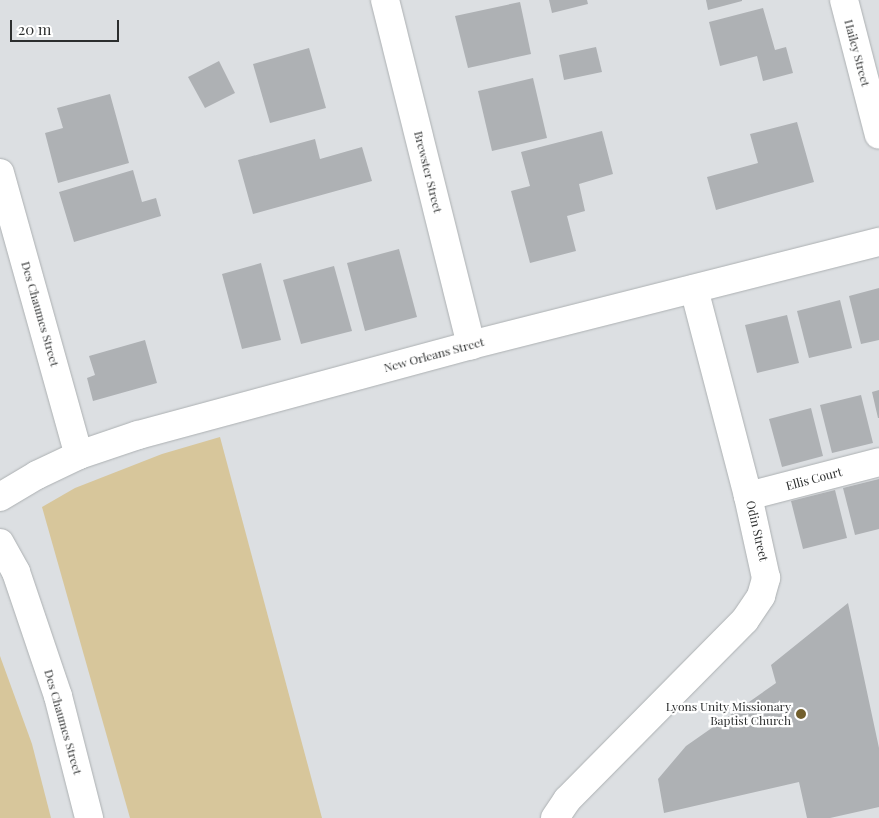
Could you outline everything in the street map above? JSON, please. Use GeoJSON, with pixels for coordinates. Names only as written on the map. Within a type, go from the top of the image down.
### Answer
{"type":"FeatureCollection","features":[{"type":"Feature","properties":{"kind":"street","name":"Brewster Street"},"geometry":{"type":"LineString","coordinates":[[384,0],[471,345]]}},
{"type":"Feature","properties":{"kind":"street","name":"Hailey Street"},"geometry":{"type":"LineString","coordinates":[[844,0],[879,135]]}},
{"type":"Feature","properties":{"kind":"street","name":"Des Chaumes Street"},"geometry":{"type":"LineString","coordinates":[[0,173],[79,455]]}},
{"type":"Feature","properties":{"kind":"street","name":"New Orleans Street"},"geometry":{"type":"LineString","coordinates":[[0,497],[37,475],[79,455],[138,435],[471,345],[879,242]]}},
{"type":"Feature","properties":{"kind":"street","name":"Odin Street"},"geometry":{"type":"LineString","coordinates":[[555,818],[567,800],[754,610],[761,596],[766,578],[748,496],[694,289]]}},
{"type":"Feature","properties":{"kind":"street","name":"Ellis Court"},"geometry":{"type":"LineString","coordinates":[[748,496],[879,462]]}},
{"type":"Feature","properties":{"kind":"street","name":"Des Chaumes Street"},"geometry":{"type":"LineString","coordinates":[[0,543],[16,572],[58,696],[90,818]]}},
{"type":"Feature","properties":{"kind":"shaded area"},"geometry":{"type":"Polygon","coordinates":[[[220,437],[322,818],[130,818],[42,507],[75,488],[162,454],[220,437]]]}},
{"type":"Feature","properties":{"kind":"shaded area"},"geometry":{"type":"Polygon","coordinates":[[[0,656],[32,744],[51,818],[0,818],[0,656]]]}},
{"type":"Feature","properties":{"kind":"building"},"geometry":{"type":"Polygon","coordinates":[[[549,0],[587,0],[588,4],[552,13],[549,0]]]}},
{"type":"Feature","properties":{"kind":"building"},"geometry":{"type":"Polygon","coordinates":[[[706,0],[742,0],[742,1],[708,10],[706,0]]]}},
{"type":"Feature","properties":{"kind":"building"},"geometry":{"type":"Polygon","coordinates":[[[520,2],[531,54],[468,68],[455,16],[520,2]]]}},
{"type":"Feature","properties":{"kind":"building"},"geometry":{"type":"Polygon","coordinates":[[[763,8],[775,50],[786,47],[793,73],[763,81],[757,56],[720,66],[709,22],[763,8]]]}},
{"type":"Feature","properties":{"kind":"building"},"geometry":{"type":"Polygon","coordinates":[[[596,47],[602,72],[564,80],[559,55],[596,47]]]}},
{"type":"Feature","properties":{"kind":"building"},"geometry":{"type":"Polygon","coordinates":[[[309,48],[326,108],[270,123],[253,64],[309,48]]]}},
{"type":"Feature","properties":{"kind":"building"},"geometry":{"type":"Polygon","coordinates":[[[219,61],[235,93],[205,108],[188,77],[219,61]]]}},
{"type":"Feature","properties":{"kind":"building"},"geometry":{"type":"Polygon","coordinates":[[[533,78],[547,138],[492,151],[478,91],[533,78]]]}},
{"type":"Feature","properties":{"kind":"building"},"geometry":{"type":"Polygon","coordinates":[[[110,94],[129,163],[58,183],[45,133],[63,128],[57,108],[110,94]]]}},
{"type":"Feature","properties":{"kind":"building"},"geometry":{"type":"Polygon","coordinates":[[[797,122],[814,182],[716,210],[707,177],[758,163],[750,134],[797,122]]]}},
{"type":"Feature","properties":{"kind":"building"},"geometry":{"type":"Polygon","coordinates":[[[602,131],[613,174],[579,184],[585,211],[567,216],[576,251],[530,263],[511,191],[530,186],[521,152],[602,131]]]}},
{"type":"Feature","properties":{"kind":"building"},"geometry":{"type":"Polygon","coordinates":[[[315,139],[320,159],[362,147],[372,181],[253,214],[238,160],[315,139]]]}},
{"type":"Feature","properties":{"kind":"building"},"geometry":{"type":"Polygon","coordinates":[[[133,170],[142,202],[156,198],[161,216],[74,242],[59,192],[133,170]]]}},
{"type":"Feature","properties":{"kind":"building"},"geometry":{"type":"Polygon","coordinates":[[[399,249],[417,317],[365,331],[347,263],[399,249]]]}},
{"type":"Feature","properties":{"kind":"building"},"geometry":{"type":"Polygon","coordinates":[[[261,263],[281,340],[242,349],[222,274],[261,263]]]}},
{"type":"Feature","properties":{"kind":"building"},"geometry":{"type":"Polygon","coordinates":[[[334,266],[352,331],[301,344],[283,280],[334,266]]]}},
{"type":"Feature","properties":{"kind":"building"},"geometry":{"type":"Polygon","coordinates":[[[879,288],[879,340],[861,344],[849,296],[879,288]]]}},
{"type":"Feature","properties":{"kind":"building"},"geometry":{"type":"Polygon","coordinates":[[[840,300],[852,348],[809,358],[797,311],[840,300]]]}},
{"type":"Feature","properties":{"kind":"building"},"geometry":{"type":"Polygon","coordinates":[[[787,315],[799,363],[757,373],[745,325],[787,315]]]}},
{"type":"Feature","properties":{"kind":"building"},"geometry":{"type":"Polygon","coordinates":[[[145,340],[157,383],[93,401],[87,378],[95,375],[89,356],[145,340]]]}},
{"type":"Feature","properties":{"kind":"building"},"geometry":{"type":"Polygon","coordinates":[[[879,390],[879,418],[878,418],[872,392],[879,390]]]}},
{"type":"Feature","properties":{"kind":"building"},"geometry":{"type":"Polygon","coordinates":[[[861,395],[873,443],[832,453],[820,405],[861,395]]]}},
{"type":"Feature","properties":{"kind":"building"},"geometry":{"type":"Polygon","coordinates":[[[811,408],[823,456],[782,467],[769,419],[811,408]]]}},
{"type":"Feature","properties":{"kind":"building"},"geometry":{"type":"Polygon","coordinates":[[[879,479],[879,529],[855,535],[843,488],[879,479]]]}},
{"type":"Feature","properties":{"kind":"building"},"geometry":{"type":"Polygon","coordinates":[[[835,490],[847,538],[803,549],[791,501],[835,490]]]}},
{"type":"Feature","properties":{"kind":"building","name":"Lyons Unity Missionary Baptist Church"},"geometry":{"type":"Polygon","coordinates":[[[848,603],[879,748],[879,807],[830,818],[807,818],[799,782],[664,813],[658,779],[686,746],[776,683],[771,665],[848,603]]]}},
{"type":"Feature","properties":{"kind":"place","name":"Lyons Unity Missionary Baptist Church"},"geometry":{"type":"Point","coordinates":[801,714]}}]}
